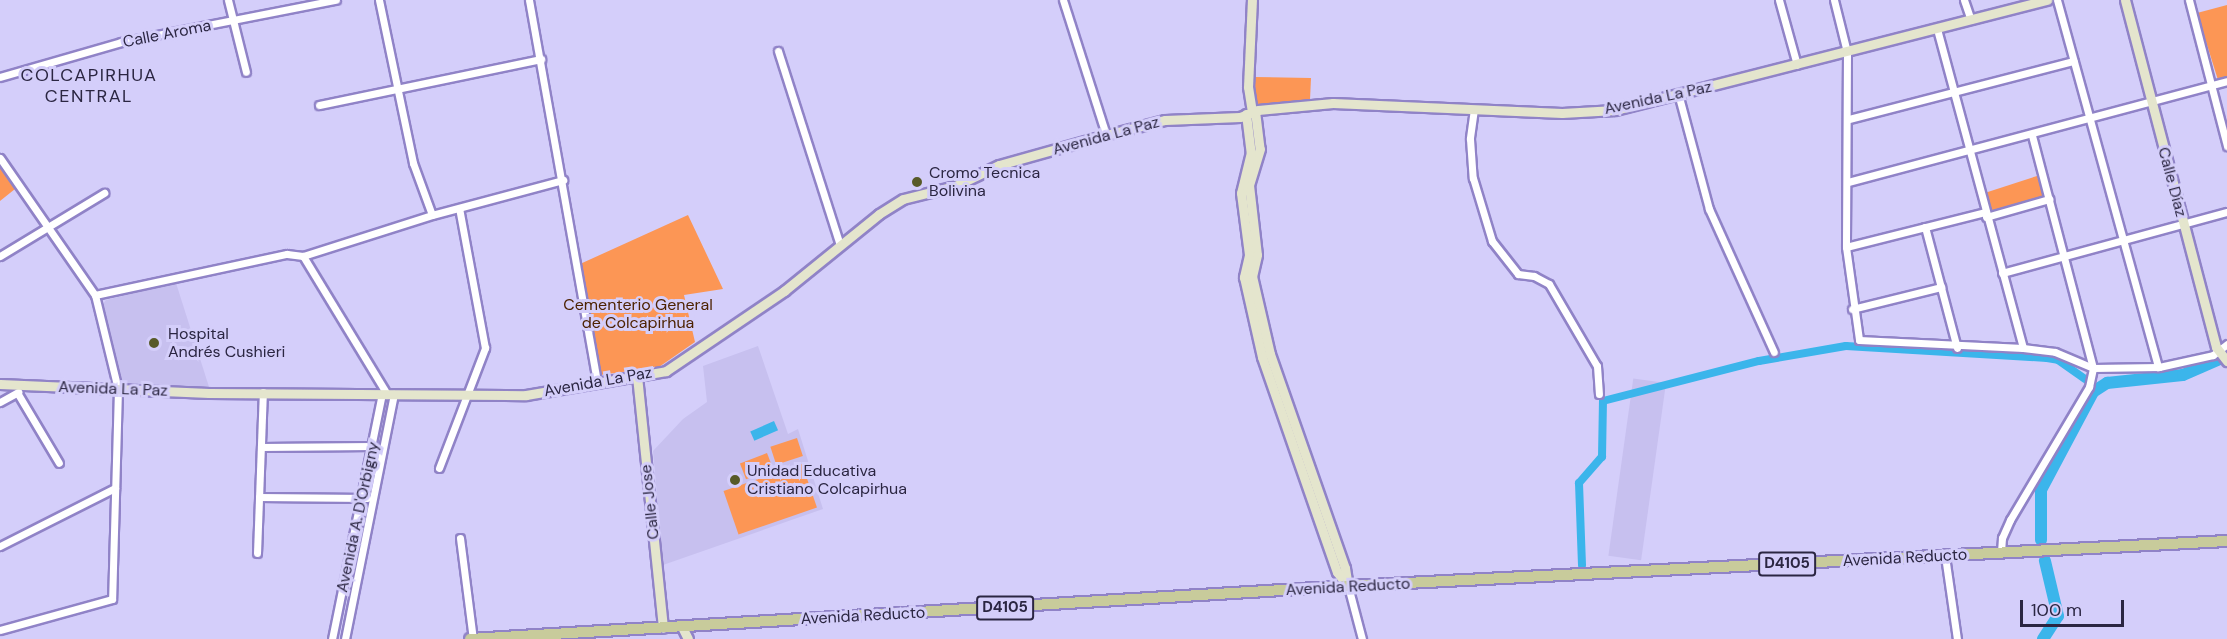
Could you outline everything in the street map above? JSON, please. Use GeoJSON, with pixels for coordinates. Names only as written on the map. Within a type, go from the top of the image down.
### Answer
{"type":"FeatureCollection","features":[{"type":"Feature","properties":{"kind":"main road"},"geometry":{"type":"LineString","coordinates":[[1252,0],[1248,87],[1251,112],[1251,152],[1241,193],[1251,236],[1250,255],[1244,277],[1266,355],[1297,443],[1337,572],[1347,586]]}},
{"type":"Feature","properties":{"kind":"main road","name":"Avenida La Paz"},"geometry":{"type":"LineString","coordinates":[[0,384],[18,390],[118,389],[526,395],[597,381],[666,371],[784,291],[840,245],[903,199],[955,186],[999,165],[1106,135],[1165,120],[1334,103],[1474,109],[1615,110],[1679,97],[2047,0]]}},
{"type":"Feature","properties":{"kind":"main road","name":"Calle Díaz"},"geometry":{"type":"LineString","coordinates":[[2125,0],[2183,224],[2227,360]]}},
{"type":"Feature","properties":{"kind":"main road","name":"Calle Jose"},"geometry":{"type":"LineString","coordinates":[[637,375],[663,628]]}},
{"type":"Feature","properties":{"kind":"main road","name":"Avenida Reducto"},"geometry":{"type":"LineString","coordinates":[[471,639],[1347,586],[2227,542]]}},
{"type":"Feature","properties":{"kind":"main road"},"geometry":{"type":"LineString","coordinates":[[682,627],[688,639]]}},
{"type":"Feature","properties":{"kind":"street"},"geometry":{"type":"LineString","coordinates":[[228,0],[231,22],[246,72]]}},
{"type":"Feature","properties":{"kind":"street","name":"Calle Aroma"},"geometry":{"type":"LineString","coordinates":[[0,77],[121,42],[336,0]]}},
{"type":"Feature","properties":{"kind":"street"},"geometry":{"type":"LineString","coordinates":[[379,0],[414,163],[432,215]]}},
{"type":"Feature","properties":{"kind":"street"},"geometry":{"type":"LineString","coordinates":[[529,0],[597,381]]}},
{"type":"Feature","properties":{"kind":"street"},"geometry":{"type":"LineString","coordinates":[[1063,0],[1106,135]]}},
{"type":"Feature","properties":{"kind":"street"},"geometry":{"type":"LineString","coordinates":[[1779,0],[1797,65]]}},
{"type":"Feature","properties":{"kind":"street"},"geometry":{"type":"LineString","coordinates":[[1834,0],[1847,52],[1849,120],[1846,247],[1852,309],[1857,336],[1862,342],[1957,348],[2023,348],[2055,352],[2094,368],[2158,367],[2224,347]]}},
{"type":"Feature","properties":{"kind":"street"},"geometry":{"type":"LineString","coordinates":[[1964,0],[1971,20]]}},
{"type":"Feature","properties":{"kind":"street"},"geometry":{"type":"LineString","coordinates":[[2057,0],[2158,367]]}},
{"type":"Feature","properties":{"kind":"street"},"geometry":{"type":"LineString","coordinates":[[2189,0],[2227,146]]}},
{"type":"Feature","properties":{"kind":"street"},"geometry":{"type":"LineString","coordinates":[[1937,29],[1985,215],[2023,348]]}},
{"type":"Feature","properties":{"kind":"street"},"geometry":{"type":"LineString","coordinates":[[778,51],[840,245]]}},
{"type":"Feature","properties":{"kind":"street"},"geometry":{"type":"LineString","coordinates":[[319,105],[397,86],[541,58]]}},
{"type":"Feature","properties":{"kind":"street"},"geometry":{"type":"LineString","coordinates":[[1849,120],[2074,62]]}},
{"type":"Feature","properties":{"kind":"street"},"geometry":{"type":"LineString","coordinates":[[1848,182],[2032,136],[2227,81]]}},
{"type":"Feature","properties":{"kind":"street"},"geometry":{"type":"LineString","coordinates":[[1679,97],[1709,208],[1774,352]]}},
{"type":"Feature","properties":{"kind":"street"},"geometry":{"type":"LineString","coordinates":[[1474,109],[1470,139],[1473,178],[1492,241],[1518,274],[1534,276],[1549,284],[1597,366],[1599,394]]}},
{"type":"Feature","properties":{"kind":"street"},"geometry":{"type":"LineString","coordinates":[[2001,552],[2002,538],[2010,520],[2089,387],[2094,368],[2032,136]]}},
{"type":"Feature","properties":{"kind":"street"},"geometry":{"type":"LineString","coordinates":[[0,158],[95,295],[118,389],[112,599],[0,630]]}},
{"type":"Feature","properties":{"kind":"street"},"geometry":{"type":"LineString","coordinates":[[95,295],[287,254],[303,256],[432,215],[562,180]]}},
{"type":"Feature","properties":{"kind":"street"},"geometry":{"type":"LineString","coordinates":[[0,256],[46,225],[104,193]]}},
{"type":"Feature","properties":{"kind":"street"},"geometry":{"type":"LineString","coordinates":[[1846,247],[2049,200]]}},
{"type":"Feature","properties":{"kind":"street"},"geometry":{"type":"LineString","coordinates":[[439,468],[485,348],[459,208]]}},
{"type":"Feature","properties":{"kind":"street"},"geometry":{"type":"LineString","coordinates":[[2002,273],[2227,212]]}},
{"type":"Feature","properties":{"kind":"street"},"geometry":{"type":"LineString","coordinates":[[1925,227],[1957,348]]}},
{"type":"Feature","properties":{"kind":"street"},"geometry":{"type":"LineString","coordinates":[[303,256],[388,394]]}},
{"type":"Feature","properties":{"kind":"street"},"geometry":{"type":"LineString","coordinates":[[1852,309],[1941,287]]}},
{"type":"Feature","properties":{"kind":"street"},"geometry":{"type":"LineString","coordinates":[[0,402],[18,390],[59,463]]}},
{"type":"Feature","properties":{"kind":"street"},"geometry":{"type":"LineString","coordinates":[[257,553],[263,392]]}},
{"type":"Feature","properties":{"kind":"street","name":"Avenida A. D'Orbigny"},"geometry":{"type":"LineString","coordinates":[[332,639],[373,446],[388,394]]}},
{"type":"Feature","properties":{"kind":"street","name":"Avenida A. D'Orbigny"},"geometry":{"type":"LineString","coordinates":[[345,639],[372,498],[388,394]]}},
{"type":"Feature","properties":{"kind":"street"},"geometry":{"type":"LineString","coordinates":[[261,447],[373,446]]}},
{"type":"Feature","properties":{"kind":"street"},"geometry":{"type":"LineString","coordinates":[[0,546],[115,488]]}},
{"type":"Feature","properties":{"kind":"street"},"geometry":{"type":"LineString","coordinates":[[260,497],[372,498]]}},
{"type":"Feature","properties":{"kind":"street"},"geometry":{"type":"LineString","coordinates":[[460,538],[471,639]]}},
{"type":"Feature","properties":{"kind":"street"},"geometry":{"type":"LineString","coordinates":[[1945,556],[1957,639]]}},
{"type":"Feature","properties":{"kind":"street"},"geometry":{"type":"LineString","coordinates":[[1347,586],[1362,639]]}},
{"type":"Feature","properties":{"kind":"shaded area","name":"Hospital Andrés Cushieri"},"geometry":{"type":"Polygon","coordinates":[[[176,283],[209,387],[121,383],[103,304],[106,300],[176,283]]]}},
{"type":"Feature","properties":{"kind":"shaded area","name":"Unidad Educativa Cristiano Colcapirhua"},"geometry":{"type":"Polygon","coordinates":[[[758,346],[788,434],[798,429],[823,509],[663,565],[653,451],[683,419],[707,402],[703,366],[758,346]]]}},
{"type":"Feature","properties":{"kind":"shaded area"},"geometry":{"type":"Polygon","coordinates":[[[1633,378],[1666,383],[1641,560],[1608,556],[1633,378]]]}},
{"type":"Feature","properties":{"kind":"green space"},"geometry":{"type":"Polygon","coordinates":[[[2227,5],[2227,77],[2218,80],[2197,13],[2227,5]]]}},
{"type":"Feature","properties":{"kind":"green space"},"geometry":{"type":"Polygon","coordinates":[[[1254,77],[1311,78],[1310,100],[1255,105],[1254,77]]]}},
{"type":"Feature","properties":{"kind":"green space"},"geometry":{"type":"Polygon","coordinates":[[[0,166],[15,189],[0,201],[0,166]]]}},
{"type":"Feature","properties":{"kind":"green space"},"geometry":{"type":"Polygon","coordinates":[[[2037,176],[2044,198],[1992,215],[1985,193],[2037,176]]]}},
{"type":"Feature","properties":{"kind":"green space","name":"Cementerio General de Colcapirhua"},"geometry":{"type":"Polygon","coordinates":[[[688,215],[723,289],[684,295],[695,342],[659,367],[600,375],[580,264],[688,215]]]}},
{"type":"Feature","properties":{"kind":"green space"},"geometry":{"type":"Polygon","coordinates":[[[797,438],[803,456],[776,465],[770,447],[797,438]]]}},
{"type":"Feature","properties":{"kind":"green space"},"geometry":{"type":"Polygon","coordinates":[[[767,453],[773,469],[746,479],[740,463],[767,453]]]}},
{"type":"Feature","properties":{"kind":"green space"},"geometry":{"type":"Polygon","coordinates":[[[802,464],[817,507],[738,535],[724,491],[802,464]]]}},
{"type":"Feature","properties":{"kind":"water"},"geometry":{"type":"Polygon","coordinates":[[[774,421],[778,430],[754,441],[750,432],[774,421]]]}},
{"type":"Feature","properties":{"kind":"waterway"},"geometry":{"type":"LineString","coordinates":[[1582,565],[1579,483],[1602,457],[1603,401],[1759,361],[1846,346],[2047,358],[2058,360],[2085,379]]}},
{"type":"Feature","properties":{"kind":"waterway"},"geometry":{"type":"LineString","coordinates":[[2041,540],[2041,490],[2093,392],[2107,383],[2183,375],[2220,359]]}},
{"type":"Feature","properties":{"kind":"waterway"},"geometry":{"type":"LineString","coordinates":[[2043,639],[2058,616],[2045,561]]}},
{"type":"Feature","properties":{"kind":"place","name":"Cromo Tecnica Bolivina"},"geometry":{"type":"Point","coordinates":[917,182]}},
{"type":"Feature","properties":{"kind":"place","name":"Hospital Andrés Cushieri"},"geometry":{"type":"Point","coordinates":[154,343]}},
{"type":"Feature","properties":{"kind":"place","name":"Unidad Educativa Cristiano Colcapirhua"},"geometry":{"type":"Point","coordinates":[735,480]}},
{"type":"Feature","properties":{"kind":"district","name":"COLCAPIRHUA CENTRAL"},"geometry":{"type":"Point","coordinates":[89,86]}}]}
